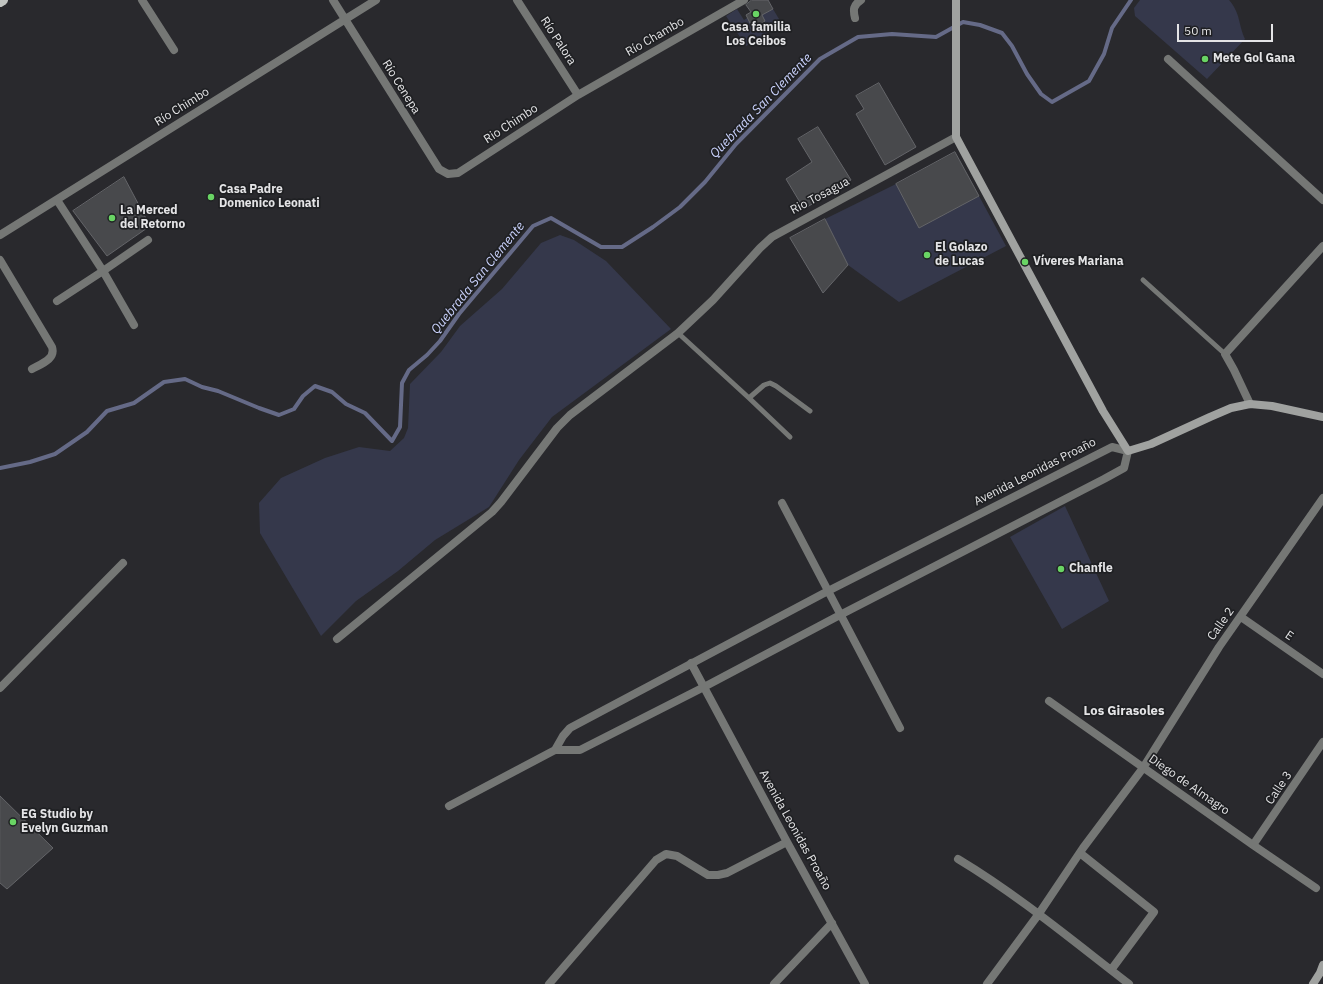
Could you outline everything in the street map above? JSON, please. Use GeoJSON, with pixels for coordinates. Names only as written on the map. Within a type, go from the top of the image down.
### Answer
{"type":"FeatureCollection","features":[{"type":"Feature","properties":{"kind":"main road"},"geometry":{"type":"LineString","coordinates":[[956,0],[956,137],[1103,411],[1128,452],[1151,444],[1231,408],[1250,404],[1272,406],[1323,417]]}},
{"type":"Feature","properties":{"kind":"main road"},"geometry":{"type":"LineString","coordinates":[[1312,984],[1320,973],[1323,965]]}},
{"type":"Feature","properties":{"kind":"street"},"geometry":{"type":"LineString","coordinates":[[142,0],[174,50]]}},
{"type":"Feature","properties":{"kind":"street","name":"Río Cenepa"},"geometry":{"type":"LineString","coordinates":[[333,0],[439,169],[448,174],[458,173]]}},
{"type":"Feature","properties":{"kind":"street","name":"Río Chimbo"},"geometry":{"type":"LineString","coordinates":[[0,235],[376,0]]}},
{"type":"Feature","properties":{"kind":"street","name":"Río Palora"},"geometry":{"type":"LineString","coordinates":[[518,0],[578,95]]}},
{"type":"Feature","properties":{"kind":"street","name":"Río Chambo"},"geometry":{"type":"LineString","coordinates":[[578,95],[744,0]]}},
{"type":"Feature","properties":{"kind":"street"},"geometry":{"type":"LineString","coordinates":[[854,18],[854,6],[861,0]]}},
{"type":"Feature","properties":{"kind":"street"},"geometry":{"type":"LineString","coordinates":[[1168,60],[1323,200]]}},
{"type":"Feature","properties":{"kind":"street","name":"Rio Chimbo"},"geometry":{"type":"LineString","coordinates":[[458,173],[578,95]]}},
{"type":"Feature","properties":{"kind":"street","name":"Rio Tosagua"},"geometry":{"type":"LineString","coordinates":[[337,639],[492,512],[557,428],[570,415],[678,334],[713,300],[760,248],[772,237],[956,137]]}},
{"type":"Feature","properties":{"kind":"street"},"geometry":{"type":"LineString","coordinates":[[56,200],[104,271],[134,325]]}},
{"type":"Feature","properties":{"kind":"street"},"geometry":{"type":"LineString","coordinates":[[57,302],[148,240]]}},
{"type":"Feature","properties":{"kind":"street"},"geometry":{"type":"LineString","coordinates":[[1250,404],[1225,354],[1323,246]]}},
{"type":"Feature","properties":{"kind":"street"},"geometry":{"type":"LineString","coordinates":[[0,260],[54,352],[52,357],[32,369]]}},
{"type":"Feature","properties":{"kind":"street","name":"Avenida Leonidas Proaño"},"geometry":{"type":"LineString","coordinates":[[865,984],[691,663],[828,591],[1112,447],[1128,452]]}},
{"type":"Feature","properties":{"kind":"street"},"geometry":{"type":"LineString","coordinates":[[449,806],[555,750],[580,750],[704,688],[840,615],[1124,468],[1128,452]]}},
{"type":"Feature","properties":{"kind":"street","name":"Calle 2"},"geometry":{"type":"LineString","coordinates":[[987,984],[1038,915],[1080,853],[1143,768],[1219,647],[1323,498]]}},
{"type":"Feature","properties":{"kind":"street"},"geometry":{"type":"LineString","coordinates":[[782,503],[900,728]]}},
{"type":"Feature","properties":{"kind":"street"},"geometry":{"type":"LineString","coordinates":[[0,688],[123,563]]}},
{"type":"Feature","properties":{"kind":"street","name":"E"},"geometry":{"type":"LineString","coordinates":[[1241,617],[1323,674]]}},
{"type":"Feature","properties":{"kind":"street"},"geometry":{"type":"LineString","coordinates":[[555,750],[563,736],[570,728],[691,663]]}},
{"type":"Feature","properties":{"kind":"street","name":"Diego de Almagro"},"geometry":{"type":"LineString","coordinates":[[1049,701],[1316,888]]}},
{"type":"Feature","properties":{"kind":"street","name":"Calle 3"},"geometry":{"type":"LineString","coordinates":[[1253,845],[1323,742]]}},
{"type":"Feature","properties":{"kind":"street"},"geometry":{"type":"LineString","coordinates":[[549,984],[656,860],[666,854],[677,856],[708,875],[718,875],[727,873],[787,842]]}},
{"type":"Feature","properties":{"kind":"street"},"geometry":{"type":"LineString","coordinates":[[1080,853],[1154,912],[1110,970]]}},
{"type":"Feature","properties":{"kind":"street"},"geometry":{"type":"LineString","coordinates":[[958,859],[1038,915],[1129,984]]}},
{"type":"Feature","properties":{"kind":"street"},"geometry":{"type":"LineString","coordinates":[[774,984],[832,923]]}},
{"type":"Feature","properties":{"kind":"lane"},"geometry":{"type":"LineString","coordinates":[[1144,280],[1225,354]]}},
{"type":"Feature","properties":{"kind":"lane"},"geometry":{"type":"LineString","coordinates":[[678,334],[790,437]]}},
{"type":"Feature","properties":{"kind":"lane"},"geometry":{"type":"LineString","coordinates":[[748,398],[764,385],[770,383],[810,411]]}},
{"type":"Feature","properties":{"kind":"shaded area","name":"Mete Gol Gana"},"geometry":{"type":"Polygon","coordinates":[[[1140,0],[1229,0],[1236,10],[1245,39],[1207,79],[1135,16],[1134,8],[1140,0]]]}},
{"type":"Feature","properties":{"kind":"shaded area"},"geometry":{"type":"Polygon","coordinates":[[[737,9],[744,20],[747,18],[753,28],[765,22],[762,15],[773,9],[782,24],[746,46],[726,16],[737,9]]]}},
{"type":"Feature","properties":{"kind":"shaded area","name":"El Golazo de Lucas"},"geometry":{"type":"Polygon","coordinates":[[[896,184],[919,228],[979,196],[1006,246],[899,302],[848,265],[825,219],[896,184]]]}},
{"type":"Feature","properties":{"kind":"shaded area"},"geometry":{"type":"Polygon","coordinates":[[[560,235],[574,240],[606,261],[671,329],[552,417],[519,460],[489,507],[435,540],[398,571],[356,601],[321,636],[260,533],[259,503],[281,478],[325,458],[359,447],[390,451],[404,438],[408,428],[410,384],[441,352],[460,326],[502,289],[541,243],[560,235]]]}},
{"type":"Feature","properties":{"kind":"shaded area","name":"Chanfle"},"geometry":{"type":"Polygon","coordinates":[[[1065,506],[1109,601],[1062,629],[1010,537],[1065,506]]]}},
{"type":"Feature","properties":{"kind":"building","name":"Casa familia Los Ceibos"},"geometry":{"type":"Polygon","coordinates":[[[752,0],[768,0],[773,9],[762,15],[765,21],[753,29],[746,15],[751,12],[746,5],[752,0]]]}},
{"type":"Feature","properties":{"kind":"building"},"geometry":{"type":"Polygon","coordinates":[[[879,83],[916,147],[885,165],[856,114],[864,109],[856,96],[879,83]]]}},
{"type":"Feature","properties":{"kind":"building"},"geometry":{"type":"Polygon","coordinates":[[[818,127],[851,180],[804,209],[786,179],[812,162],[798,139],[818,127]]]}},
{"type":"Feature","properties":{"kind":"building"},"geometry":{"type":"Polygon","coordinates":[[[955,152],[979,196],[919,228],[896,184],[955,152]]]}},
{"type":"Feature","properties":{"kind":"building","name":"La Merced del Retorno"},"geometry":{"type":"Polygon","coordinates":[[[124,177],[150,226],[107,256],[73,211],[124,177]]]}},
{"type":"Feature","properties":{"kind":"building"},"geometry":{"type":"Polygon","coordinates":[[[825,219],[848,265],[823,293],[790,238],[825,219]]]}},
{"type":"Feature","properties":{"kind":"building","name":"EG Studio by Evelyn Guzman"},"geometry":{"type":"Polygon","coordinates":[[[0,796],[53,848],[7,889],[0,883],[0,796]]]}},
{"type":"Feature","properties":{"kind":"waterway","name":"Quebrada San Clemente"},"geometry":{"type":"LineString","coordinates":[[0,468],[30,462],[55,454],[87,432],[107,411],[134,403],[164,382],[185,379],[202,387],[218,391],[279,415],[294,409],[303,396],[315,386],[332,392],[346,404],[365,413],[392,441],[400,427],[402,383],[409,370],[427,355],[440,341],[459,314],[533,226],[551,218],[601,247],[622,247],[680,207],[705,182],[736,144],[820,59],[858,37],[892,34],[936,37],[963,22],[980,25],[1002,33],[1012,46],[1027,74],[1041,94],[1052,102],[1089,81],[1104,54],[1112,28],[1131,0]]}},
{"type":"Feature","properties":{"kind":"place","name":"Casa familia Los Ceibos"},"geometry":{"type":"Point","coordinates":[756,14]}},
{"type":"Feature","properties":{"kind":"place","name":"Mete Gol Gana"},"geometry":{"type":"Point","coordinates":[1205,59]}},
{"type":"Feature","properties":{"kind":"place","name":"Casa Padre Domenico Leonati"},"geometry":{"type":"Point","coordinates":[211,197]}},
{"type":"Feature","properties":{"kind":"place","name":"La Merced del Retorno"},"geometry":{"type":"Point","coordinates":[112,218]}},
{"type":"Feature","properties":{"kind":"place","name":"El Golazo de Lucas"},"geometry":{"type":"Point","coordinates":[927,255]}},
{"type":"Feature","properties":{"kind":"place","name":"Víveres Mariana"},"geometry":{"type":"Point","coordinates":[1025,262]}},
{"type":"Feature","properties":{"kind":"place","name":"Chanfle"},"geometry":{"type":"Point","coordinates":[1061,569]}},
{"type":"Feature","properties":{"kind":"place","name":"EG Studio by Evelyn Guzman"},"geometry":{"type":"Point","coordinates":[13,822]}},
{"type":"Feature","properties":{"kind":"district","name":"Los Girasoles"},"geometry":{"type":"Point","coordinates":[1124,711]}}]}
